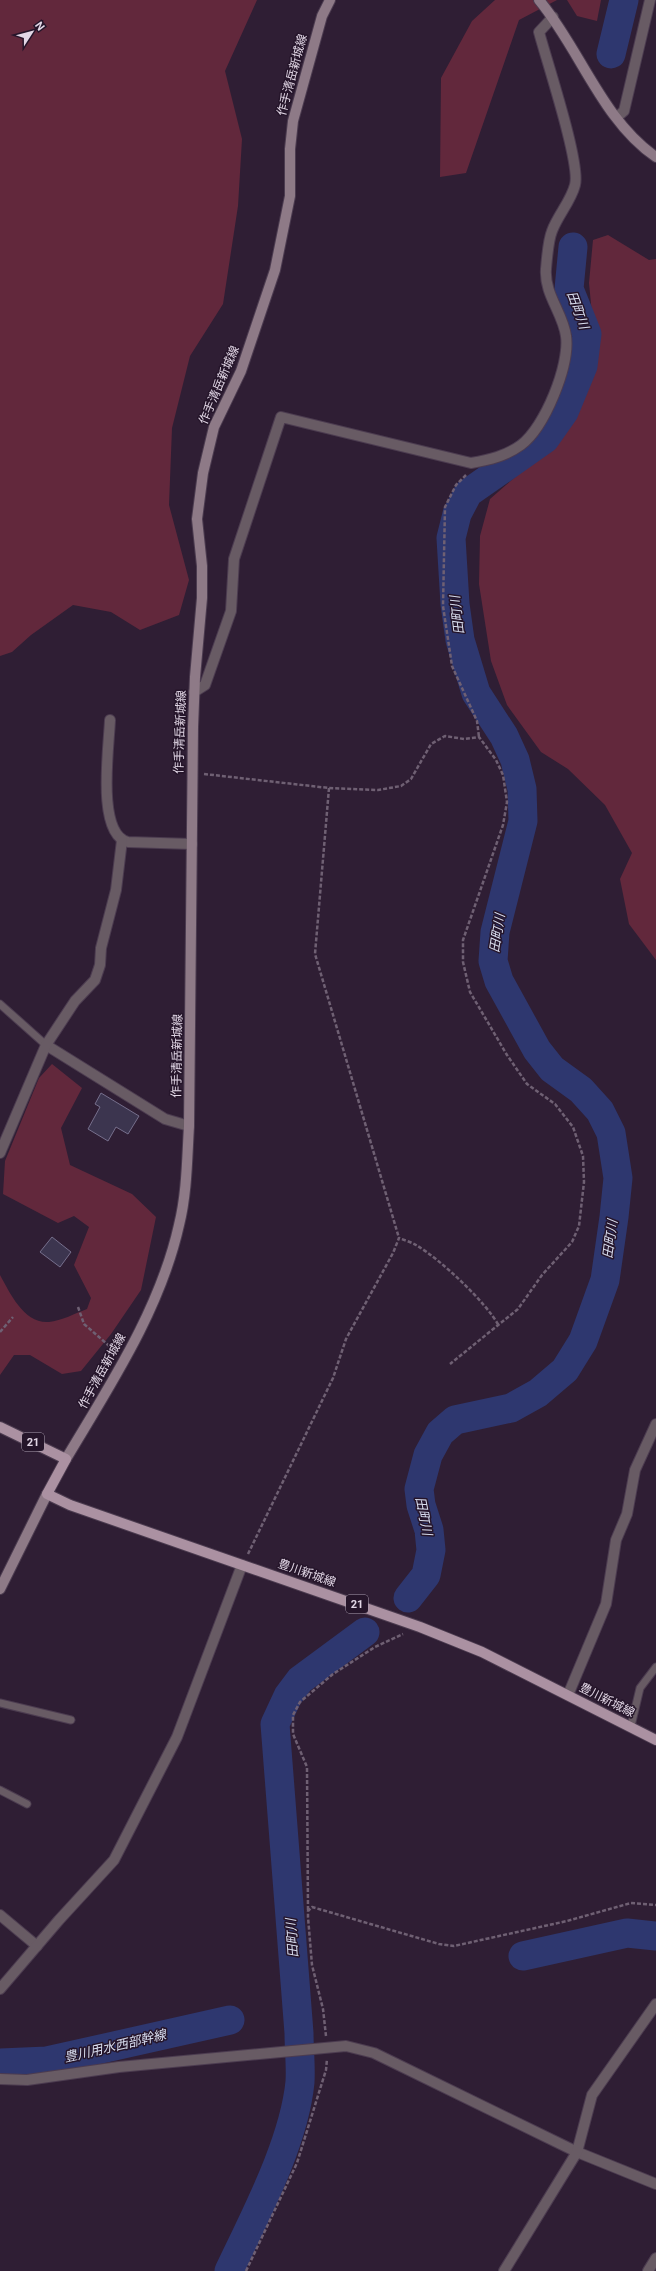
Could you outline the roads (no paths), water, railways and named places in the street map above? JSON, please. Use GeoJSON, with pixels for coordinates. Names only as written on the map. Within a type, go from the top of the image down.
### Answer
{"type":"FeatureCollection","features":[{"type":"Feature","properties":{"kind":"main road","name":"作手清岳新城線"},"geometry":{"type":"LineString","coordinates":[[66,1459],[126,1357],[149,1312],[168,1265],[180,1224],[189,1126],[194,692],[202,598],[202,566],[197,519],[204,473],[214,427],[241,371],[275,270],[290,196],[290,149],[293,121],[322,16],[330,0]]}},
{"type":"Feature","properties":{"kind":"main road"},"geometry":{"type":"LineString","coordinates":[[539,0],[553,16],[601,95],[617,117],[642,148],[656,157]]}},
{"type":"Feature","properties":{"kind":"main road","name":"21"},"geometry":{"type":"LineString","coordinates":[[0,1427],[66,1459]]}},
{"type":"Feature","properties":{"kind":"main road"},"geometry":{"type":"LineString","coordinates":[[0,1589],[66,1459]]}},
{"type":"Feature","properties":{"kind":"main road","name":"豊川新城線"},"geometry":{"type":"LineString","coordinates":[[47,1494],[70,1505],[126,1526],[420,1627],[482,1652],[631,1726],[656,1740]]}},
{"type":"Feature","properties":{"kind":"street"},"geometry":{"type":"LineString","coordinates":[[617,117],[624,111],[650,0]]}},
{"type":"Feature","properties":{"kind":"street"},"geometry":{"type":"LineString","coordinates":[[194,692],[205,685],[231,611],[234,559],[281,417],[471,463],[490,460],[505,454],[522,444],[538,425],[558,382],[566,358],[566,335],[548,291],[546,271],[552,231],[576,184],[572,152],[539,32],[553,16]]}},
{"type":"Feature","properties":{"kind":"street"},"geometry":{"type":"LineString","coordinates":[[0,1153],[46,1045],[75,1001],[95,980],[100,965],[101,948],[116,890],[122,840],[110,822],[107,793],[110,720]]}},
{"type":"Feature","properties":{"kind":"street"},"geometry":{"type":"LineString","coordinates":[[122,840],[192,844]]}},
{"type":"Feature","properties":{"kind":"street"},"geometry":{"type":"LineString","coordinates":[[46,1045],[165,1119],[189,1126]]}},
{"type":"Feature","properties":{"kind":"street"},"geometry":{"type":"LineString","coordinates":[[568,1695],[606,1604],[616,1540],[627,1514],[635,1470],[656,1424]]}},
{"type":"Feature","properties":{"kind":"street"},"geometry":{"type":"LineString","coordinates":[[0,1989],[114,1860],[177,1737],[242,1565]]}},
{"type":"Feature","properties":{"kind":"street"},"geometry":{"type":"LineString","coordinates":[[0,1915],[37,1946]]}},
{"type":"Feature","properties":{"kind":"street"},"geometry":{"type":"LineString","coordinates":[[504,2271],[577,2152],[592,2095],[656,2004]]}},
{"type":"Feature","properties":{"kind":"street"},"geometry":{"type":"LineString","coordinates":[[0,2079],[27,2080],[119,2067],[328,2046],[346,2046],[374,2053],[577,2152],[656,2184]]}},
{"type":"Feature","properties":{"kind":"street"},"geometry":{"type":"LineString","coordinates":[[648,2271],[656,2258]]}},
{"type":"Feature","properties":{"kind":"lane"},"geometry":{"type":"LineString","coordinates":[[0,1004],[46,1045]]}},
{"type":"Feature","properties":{"kind":"lane"},"geometry":{"type":"LineString","coordinates":[[631,1726],[640,1688],[656,1667]]}},
{"type":"Feature","properties":{"kind":"lane"},"geometry":{"type":"LineString","coordinates":[[0,1703],[71,1720]]}},
{"type":"Feature","properties":{"kind":"lane"},"geometry":{"type":"LineString","coordinates":[[0,1790],[27,1804]]}},
{"type":"Feature","properties":{"kind":"waterway","name":"田町川"},"geometry":{"type":"LineString","coordinates":[[611,54],[624,0]]}},
{"type":"Feature","properties":{"kind":"waterway","name":"田町川"},"geometry":{"type":"LineString","coordinates":[[408,1598],[426,1575],[431,1550],[429,1530],[421,1505],[419,1489],[428,1455],[440,1433],[455,1420],[511,1408],[538,1393],[565,1370],[583,1341],[605,1280],[614,1217],[618,1178],[611,1133],[600,1111],[581,1090],[552,1069],[537,1050],[499,981],[493,961],[495,932],[523,821],[522,789],[515,760],[504,736],[476,693],[460,640],[455,604],[451,538],[457,514],[468,493],[545,439],[564,412],[583,366],[587,334],[569,289],[573,247]]}},
{"type":"Feature","properties":{"kind":"waterway","name":"田町川"},"geometry":{"type":"LineString","coordinates":[[229,2271],[272,2179],[282,2154],[290,2130],[300,2082],[299,2033],[275,1724],[288,1696],[300,1680],[365,1632]]}},
{"type":"Feature","properties":{"kind":"waterway","name":"豊川用水西部幹線"},"geometry":{"type":"LineString","coordinates":[[523,1956],[627,1933],[656,1936]]}},
{"type":"Feature","properties":{"kind":"waterway","name":"豊川用水西部幹線"},"geometry":{"type":"LineString","coordinates":[[0,2063],[47,2061],[230,2020]]}}]}
